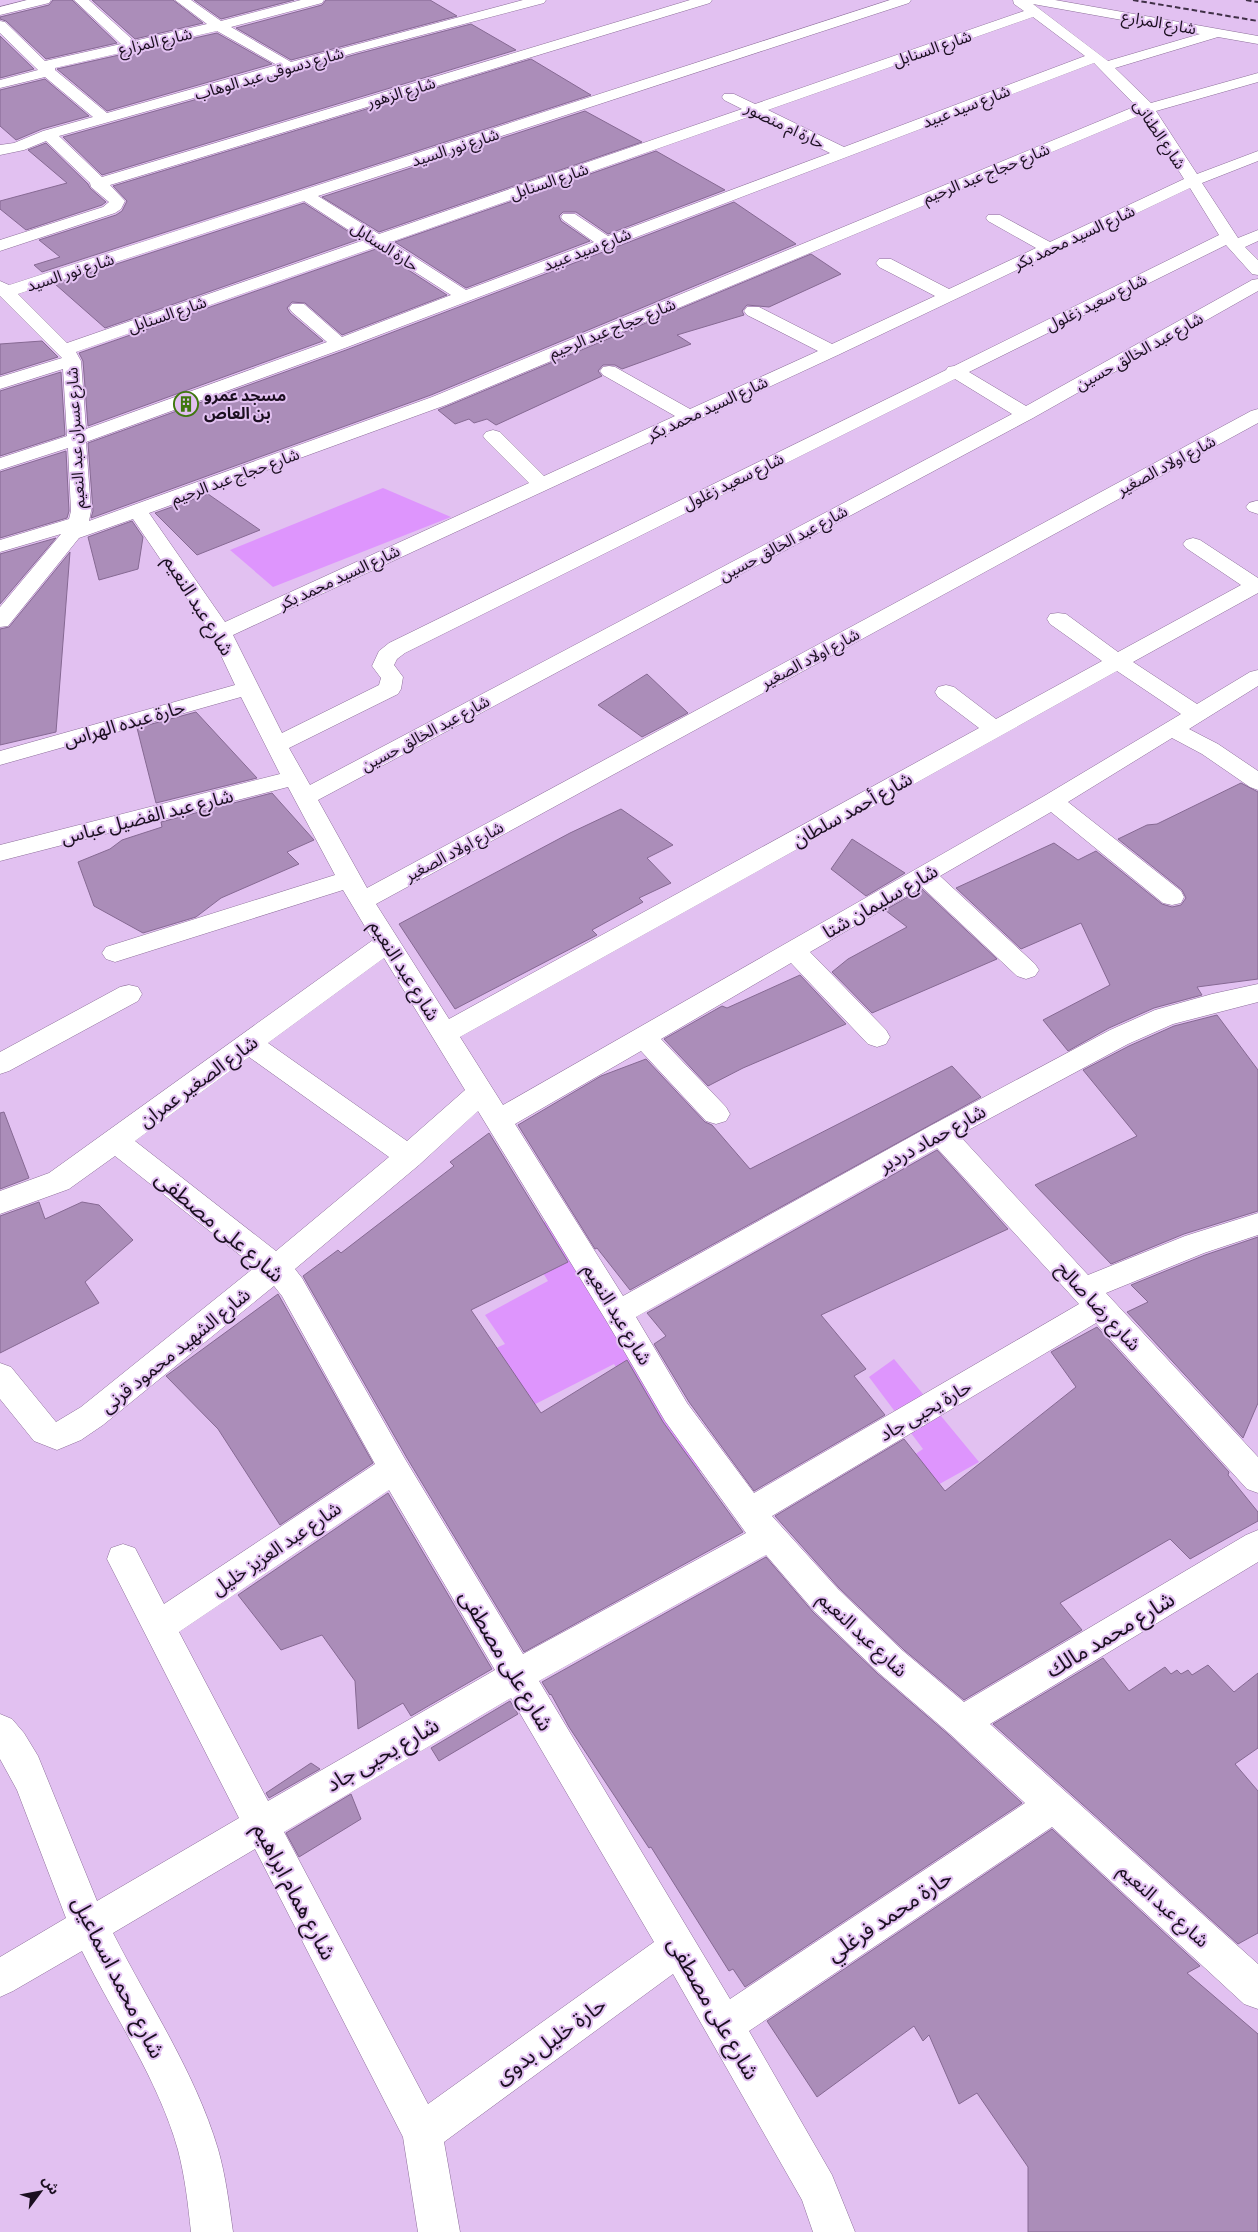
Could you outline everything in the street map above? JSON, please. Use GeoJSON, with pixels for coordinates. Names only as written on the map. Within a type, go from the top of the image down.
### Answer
{"type":"FeatureCollection","features":[{"type":"Feature","properties":{"kind":"street"},"geometry":{"type":"LineString","coordinates":[[0,11],[44,0]]}},
{"type":"Feature","properties":{"kind":"street"},"geometry":{"type":"LineString","coordinates":[[81,0],[131,46]]}},
{"type":"Feature","properties":{"kind":"street"},"geometry":{"type":"LineString","coordinates":[[182,0],[220,26],[290,67]]}},
{"type":"Feature","properties":{"kind":"street"},"geometry":{"type":"LineString","coordinates":[[276,0],[302,18]]}},
{"type":"Feature","properties":{"kind":"street","name":"شارع المزارع"},"geometry":{"type":"LineString","coordinates":[[0,84],[48,72],[47,65],[220,26],[290,9],[317,0]]}},
{"type":"Feature","properties":{"kind":"street","name":"شارع دسوقى عبد الوهاب"},"geometry":{"type":"LineString","coordinates":[[3,143],[18,147],[48,134],[539,0]]}},
{"type":"Feature","properties":{"kind":"street","name":"شارع الزهور"},"geometry":{"type":"LineString","coordinates":[[97,184],[705,0]]}},
{"type":"Feature","properties":{"kind":"street","name":"شارع نور السيد"},"geometry":{"type":"LineString","coordinates":[[4,292],[904,0]]}},
{"type":"Feature","properties":{"kind":"street","name":"شارع الطنانى"},"geometry":{"type":"LineString","coordinates":[[1017,0],[1033,6],[1101,61],[1147,108],[1231,241],[1258,270]]}},
{"type":"Feature","properties":{"kind":"street","name":"شارع المزارع"},"geometry":{"type":"LineString","coordinates":[[1033,6],[1258,40]]}},
{"type":"Feature","properties":{"kind":"street","name":"شارع السنابل"},"geometry":{"type":"LineString","coordinates":[[0,383],[68,355],[377,240],[755,110],[1033,6]]}},
{"type":"Feature","properties":{"kind":"street"},"geometry":{"type":"LineString","coordinates":[[0,25],[48,72],[105,119]]}},
{"type":"Feature","properties":{"kind":"street","name":"شارع سيد عبيد"},"geometry":{"type":"LineString","coordinates":[[0,464],[77,439],[339,344],[841,152],[1101,61],[1218,33]]}},
{"type":"Feature","properties":{"kind":"street","name":"شارع حجاج عبد الرحيم"},"geometry":{"type":"LineString","coordinates":[[0,546],[138,512],[439,400],[1147,108],[1258,76]]}},
{"type":"Feature","properties":{"kind":"street","name":"حارة ام منصور"},"geometry":{"type":"LineString","coordinates":[[729,97],[841,152]]}},
{"type":"Feature","properties":{"kind":"street"},"geometry":{"type":"LineString","coordinates":[[0,246],[109,210],[115,206],[117,201],[97,184],[48,134]]}},
{"type":"Feature","properties":{"kind":"street","name":"شارع السيد محمد بكر"},"geometry":{"type":"LineString","coordinates":[[221,632],[832,351],[1192,181],[1258,156]]}},
{"type":"Feature","properties":{"kind":"street","name":"حارة السنابل"},"geometry":{"type":"LineString","coordinates":[[306,195],[464,296]]}},
{"type":"Feature","properties":{"kind":"street"},"geometry":{"type":"LineString","coordinates":[[569,217],[605,242]]}},
{"type":"Feature","properties":{"kind":"street"},"geometry":{"type":"LineString","coordinates":[[994,218],[1050,249]]}},
{"type":"Feature","properties":{"kind":"street","name":"شارع سعيد زغلول"},"geometry":{"type":"LineString","coordinates":[[276,745],[390,689],[392,677],[383,666],[388,656],[397,648],[954,372],[1231,241],[1258,235]]}},
{"type":"Feature","properties":{"kind":"street"},"geometry":{"type":"LineString","coordinates":[[885,263],[948,296]]}},
{"type":"Feature","properties":{"kind":"street","name":"شارع عبد الخالق حسين"},"geometry":{"type":"LineString","coordinates":[[299,788],[1026,414],[1258,284]]}},
{"type":"Feature","properties":{"kind":"street","name":"شارع عسران عبد النعيم"},"geometry":{"type":"LineString","coordinates":[[0,621],[75,528],[81,511],[77,439],[68,355],[4,292]]}},
{"type":"Feature","properties":{"kind":"street"},"geometry":{"type":"LineString","coordinates":[[298,308],[339,344]]}},
{"type":"Feature","properties":{"kind":"street"},"geometry":{"type":"LineString","coordinates":[[753,311],[832,351]]}},
{"type":"Feature","properties":{"kind":"street"},"geometry":{"type":"LineString","coordinates":[[609,371],[688,416]]}},
{"type":"Feature","properties":{"kind":"street"},"geometry":{"type":"LineString","coordinates":[[954,372],[1026,414]]}},
{"type":"Feature","properties":{"kind":"street","name":"شارع اولاد الصغير"},"geometry":{"type":"LineString","coordinates":[[115,953],[356,890],[1258,415]]}},
{"type":"Feature","properties":{"kind":"street"},"geometry":{"type":"LineString","coordinates":[[493,436],[541,484]]}},
{"type":"Feature","properties":{"kind":"street","name":"شارع عبد النعيم"},"geometry":{"type":"LineString","coordinates":[[138,512],[221,632],[276,745],[356,890],[618,1313],[676,1412],[758,1525],[826,1600],[891,1662],[962,1722],[1258,1990]]}},
{"type":"Feature","properties":{"kind":"street"},"geometry":{"type":"LineString","coordinates":[[1193,544],[1257,585]]}},
{"type":"Feature","properties":{"kind":"street","name":"شارع أحمد سلطان"},"geometry":{"type":"LineString","coordinates":[[445,1033],[1257,585]]}},
{"type":"Feature","properties":{"kind":"street"},"geometry":{"type":"LineString","coordinates":[[1058,619],[1118,662],[1197,714]]}},
{"type":"Feature","properties":{"kind":"street","name":"شارع سليمان شتا"},"geometry":{"type":"LineString","coordinates":[[499,1120],[1052,802],[1258,677]]}},
{"type":"Feature","properties":{"kind":"street","name":"حارة عبده الهراس"},"geometry":{"type":"LineString","coordinates":[[0,758],[248,688]]}},
{"type":"Feature","properties":{"kind":"street"},"geometry":{"type":"LineString","coordinates":[[946,692],[996,730]]}},
{"type":"Feature","properties":{"kind":"street"},"geometry":{"type":"LineString","coordinates":[[1172,730],[1210,749],[1258,782]]}},
{"type":"Feature","properties":{"kind":"street","name":"شارع عبد الفضيل عباس"},"geometry":{"type":"LineString","coordinates":[[0,853],[299,788]]}},
{"type":"Feature","properties":{"kind":"street"},"geometry":{"type":"LineString","coordinates":[[1052,802],[1172,897]]}},
{"type":"Feature","properties":{"kind":"street"},"geometry":{"type":"LineString","coordinates":[[924,876],[1026,970]]}},
{"type":"Feature","properties":{"kind":"street","name":"شارع الصغير عمران"},"geometry":{"type":"LineString","coordinates":[[0,1203],[58,1181],[116,1141],[388,942]]}},
{"type":"Feature","properties":{"kind":"street"},"geometry":{"type":"LineString","coordinates":[[794,950],[877,1037]]}},
{"type":"Feature","properties":{"kind":"street","name":"شارع حماد دردير"},"geometry":{"type":"LineString","coordinates":[[618,1313],[940,1133],[1119,1038],[1164,1018],[1212,1002],[1258,993]]}},
{"type":"Feature","properties":{"kind":"street"},"geometry":{"type":"LineString","coordinates":[[0,1064],[129,994]]}},
{"type":"Feature","properties":{"kind":"street"},"geometry":{"type":"LineString","coordinates":[[643,1036],[716,1114]]}},
{"type":"Feature","properties":{"kind":"street"},"geometry":{"type":"LineString","coordinates":[[249,1043],[410,1157]]}},
{"type":"Feature","properties":{"kind":"street","name":"شارع الشهيد محمود قرنى"},"geometry":{"type":"LineString","coordinates":[[0,1376],[45,1431],[57,1436],[70,1430],[92,1416],[277,1268],[410,1157],[482,1092]]}},
{"type":"Feature","properties":{"kind":"street","name":"شارع رضا صالح"},"geometry":{"type":"LineString","coordinates":[[940,1133],[1258,1479]]}},
{"type":"Feature","properties":{"kind":"street","name":"شارع على مصطفى"},"geometry":{"type":"LineString","coordinates":[[116,1141],[277,1268],[292,1287],[394,1469],[724,2025],[818,2189],[834,2232]]}},
{"type":"Feature","properties":{"kind":"street","name":"حارة يحيى جاد"},"geometry":{"type":"LineString","coordinates":[[758,1525],[1092,1298],[1195,1244],[1258,1224]]}},
{"type":"Feature","properties":{"kind":"street","name":"شارع عبد العزيز خليل"},"geometry":{"type":"LineString","coordinates":[[158,1627],[394,1469]]}},
{"type":"Feature","properties":{"kind":"street","name":"شارع يحيى جاد"},"geometry":{"type":"LineString","coordinates":[[0,1978],[516,1676],[758,1525]]}},
{"type":"Feature","properties":{"kind":"street","name":"شارع محمد مالك"},"geometry":{"type":"LineString","coordinates":[[962,1722],[1258,1545]]}},
{"type":"Feature","properties":{"kind":"street","name":"شارع همام ابراهيم"},"geometry":{"type":"LineString","coordinates":[[122,1559],[422,2133],[439,2232]]}},
{"type":"Feature","properties":{"kind":"street","name":"شارع محمد اسماعيل"},"geometry":{"type":"LineString","coordinates":[[0,1732],[12,1743],[28,1773],[89,1926],[171,2078],[192,2130],[211,2209],[212,2232]]}},
{"type":"Feature","properties":{"kind":"street","name":"حارة محمد فرغلي"},"geometry":{"type":"LineString","coordinates":[[724,2025],[1054,1805]]}},
{"type":"Feature","properties":{"kind":"street","name":"حارة خليل بدوى"},"geometry":{"type":"LineString","coordinates":[[422,2133],[678,1947]]}},
{"type":"Feature","properties":{"kind":"shaded area"},"geometry":{"type":"Polygon","coordinates":[[[383,488],[451,517],[273,587],[230,550],[383,488]]]}},
{"type":"Feature","properties":{"kind":"shaded area"},"geometry":{"type":"Polygon","coordinates":[[[558,1215],[721,1458],[690,1478],[614,1364],[504,1420],[474,1358],[505,1344],[485,1315],[548,1281],[519,1234],[558,1215]]]}},
{"type":"Feature","properties":{"kind":"shaded area"},"geometry":{"type":"Polygon","coordinates":[[[894,1359],[979,1462],[830,1545],[815,1521],[923,1449],[869,1377],[894,1359]]]}},
{"type":"Feature","properties":{"kind":"building"},"geometry":{"type":"Polygon","coordinates":[[[53,0],[72,0],[117,43],[46,59],[6,21],[0,19],[0,17],[49,5],[53,0]]]}},
{"type":"Feature","properties":{"kind":"building"},"geometry":{"type":"Polygon","coordinates":[[[92,0],[173,0],[203,23],[135,39],[92,0]]]}},
{"type":"Feature","properties":{"kind":"building"},"geometry":{"type":"Polygon","coordinates":[[[194,0],[294,0],[221,19],[194,0]]]}},
{"type":"Feature","properties":{"kind":"building"},"geometry":{"type":"Polygon","coordinates":[[[326,0],[430,0],[457,16],[291,60],[236,28],[322,5],[326,0]]]}},
{"type":"Feature","properties":{"kind":"building"},"geometry":{"type":"Polygon","coordinates":[[[471,24],[516,50],[102,175],[63,137],[357,54],[471,24]]]}},
{"type":"Feature","properties":{"kind":"building"},"geometry":{"type":"Polygon","coordinates":[[[217,33],[272,64],[107,111],[57,69],[217,33]]]}},
{"type":"Feature","properties":{"kind":"building"},"geometry":{"type":"Polygon","coordinates":[[[0,36],[34,69],[0,78],[0,36]]]}},
{"type":"Feature","properties":{"kind":"building"},"geometry":{"type":"Polygon","coordinates":[[[531,59],[591,95],[42,272],[34,265],[60,257],[39,240],[116,215],[122,211],[127,201],[113,186],[531,59]]]}},
{"type":"Feature","properties":{"kind":"building"},"geometry":{"type":"Polygon","coordinates":[[[45,79],[89,116],[42,129],[16,140],[0,126],[0,90],[45,79]]]}},
{"type":"Feature","properties":{"kind":"building"},"geometry":{"type":"Polygon","coordinates":[[[585,111],[642,142],[379,232],[322,197],[585,111]]]}},
{"type":"Feature","properties":{"kind":"building"},"geometry":{"type":"Polygon","coordinates":[[[46,143],[106,202],[102,205],[26,230],[0,209],[0,201],[67,183],[28,150],[46,143]]]}},
{"type":"Feature","properties":{"kind":"building"},"geometry":{"type":"Polygon","coordinates":[[[656,151],[725,190],[608,234],[576,212],[563,212],[559,216],[561,221],[590,241],[466,288],[395,242],[656,151]]]}},
{"type":"Feature","properties":{"kind":"building"},"geometry":{"type":"Polygon","coordinates":[[[734,202],[796,244],[431,395],[91,518],[93,511],[88,443],[346,350],[734,202]]]}},
{"type":"Feature","properties":{"kind":"building"},"geometry":{"type":"Polygon","coordinates":[[[304,203],[360,239],[105,328],[55,284],[304,203]]]}},
{"type":"Feature","properties":{"kind":"building"},"geometry":{"type":"Polygon","coordinates":[[[376,249],[447,295],[342,335],[305,303],[292,302],[287,308],[290,313],[323,341],[88,426],[83,361],[79,353],[376,249]]]}},
{"type":"Feature","properties":{"kind":"building"},"geometry":{"type":"Polygon","coordinates":[[[811,254],[841,274],[769,307],[747,305],[742,311],[744,315],[677,335],[691,344],[622,369],[615,365],[603,365],[598,371],[602,376],[496,425],[487,419],[474,423],[469,419],[455,424],[438,410],[811,254]]]}},
{"type":"Feature","properties":{"kind":"building"},"geometry":{"type":"Polygon","coordinates":[[[42,341],[58,357],[0,375],[0,344],[42,341]]]}},
{"type":"Feature","properties":{"kind":"building"},"geometry":{"type":"Polygon","coordinates":[[[61,372],[65,435],[0,456],[0,391],[61,372]]]}},
{"type":"Feature","properties":{"kind":"building"},"geometry":{"type":"Polygon","coordinates":[[[66,451],[69,511],[67,518],[0,538],[0,472],[66,451]]]}},
{"type":"Feature","properties":{"kind":"building"},"geometry":{"type":"Polygon","coordinates":[[[208,494],[260,530],[197,555],[155,513],[208,494]]]}},
{"type":"Feature","properties":{"kind":"building"},"geometry":{"type":"Polygon","coordinates":[[[132,521],[143,537],[138,569],[99,580],[88,537],[132,521]]]}},
{"type":"Feature","properties":{"kind":"building"},"geometry":{"type":"Polygon","coordinates":[[[56,538],[0,604],[0,554],[56,538]]]}},
{"type":"Feature","properties":{"kind":"building"},"geometry":{"type":"Polygon","coordinates":[[[70,552],[56,732],[0,745],[0,629],[9,627],[70,552]]]}},
{"type":"Feature","properties":{"kind":"building"},"geometry":{"type":"Polygon","coordinates":[[[647,674],[688,713],[642,737],[598,705],[647,674]]]}},
{"type":"Feature","properties":{"kind":"building"},"geometry":{"type":"Polygon","coordinates":[[[196,712],[257,778],[156,803],[137,728],[196,712]]]}},
{"type":"Feature","properties":{"kind":"building"},"geometry":{"type":"Polygon","coordinates":[[[1241,783],[1258,792],[1258,979],[1197,987],[1202,995],[1154,1008],[1109,1028],[1068,1051],[1043,1020],[1110,985],[1081,923],[1021,949],[956,888],[1054,843],[1078,860],[1096,851],[1162,904],[1172,907],[1181,905],[1186,898],[1182,890],[1118,839],[1147,825],[1157,824],[1241,783]]]}},
{"type":"Feature","properties":{"kind":"building"},"geometry":{"type":"Polygon","coordinates":[[[272,793],[314,840],[287,852],[299,864],[221,898],[196,917],[143,933],[94,906],[78,862],[110,849],[122,840],[162,827],[161,822],[272,793]]]}},
{"type":"Feature","properties":{"kind":"building"},"geometry":{"type":"Polygon","coordinates":[[[621,809],[673,845],[647,858],[671,883],[639,898],[643,902],[592,930],[597,935],[455,1009],[399,924],[570,833],[621,809]]]}},
{"type":"Feature","properties":{"kind":"building"},"geometry":{"type":"Polygon","coordinates":[[[852,839],[905,873],[866,896],[831,869],[852,839]]]}},
{"type":"Feature","properties":{"kind":"building"},"geometry":{"type":"Polygon","coordinates":[[[922,889],[997,959],[872,1013],[832,972],[848,959],[907,927],[885,910],[922,889]]]}},
{"type":"Feature","properties":{"kind":"building"},"geometry":{"type":"Polygon","coordinates":[[[800,975],[846,1024],[743,1068],[708,1086],[664,1039],[722,1006],[727,1008],[800,975]]]}},
{"type":"Feature","properties":{"kind":"building"},"geometry":{"type":"Polygon","coordinates":[[[1217,1015],[1258,1070],[1258,1211],[1184,1234],[1111,1264],[1035,1185],[1137,1136],[1083,1070],[1129,1046],[1174,1026],[1217,1015]]]}},
{"type":"Feature","properties":{"kind":"building"},"geometry":{"type":"Polygon","coordinates":[[[646,1059],[705,1122],[712,1125],[750,1169],[952,1066],[981,1097],[630,1290],[597,1248],[595,1249],[518,1125],[601,1076],[646,1059]]]}},
{"type":"Feature","properties":{"kind":"building"},"geometry":{"type":"Polygon","coordinates":[[[4,1112],[29,1178],[0,1189],[0,1113],[4,1112]]]}},
{"type":"Feature","properties":{"kind":"building"},"geometry":{"type":"Polygon","coordinates":[[[489,1133],[568,1262],[471,1310],[541,1413],[627,1360],[663,1422],[743,1532],[524,1652],[407,1458],[303,1276],[338,1250],[341,1253],[454,1166],[450,1162],[489,1133]]]}},
{"type":"Feature","properties":{"kind":"building"},"geometry":{"type":"Polygon","coordinates":[[[937,1150],[1008,1229],[821,1315],[866,1369],[854,1376],[885,1415],[754,1491],[689,1402],[654,1344],[666,1336],[647,1313],[937,1150]]]}},
{"type":"Feature","properties":{"kind":"building"},"geometry":{"type":"Polygon","coordinates":[[[39,1202],[45,1219],[82,1202],[99,1205],[133,1240],[85,1282],[99,1303],[0,1353],[0,1216],[39,1202]]]}},
{"type":"Feature","properties":{"kind":"building"},"geometry":{"type":"Polygon","coordinates":[[[1258,1237],[1258,1403],[1243,1438],[1127,1312],[1148,1302],[1131,1285],[1205,1255],[1258,1237]]]}},
{"type":"Feature","properties":{"kind":"building"},"geometry":{"type":"Polygon","coordinates":[[[278,1294],[373,1463],[280,1525],[218,1429],[166,1376],[278,1294]]]}},
{"type":"Feature","properties":{"kind":"building"},"geometry":{"type":"Polygon","coordinates":[[[1097,1327],[1229,1472],[1228,1475],[1258,1512],[1258,1521],[1190,1559],[1170,1539],[1060,1603],[1082,1630],[964,1700],[904,1650],[839,1588],[775,1516],[904,1439],[945,1491],[1076,1387],[1051,1352],[1097,1327]]]}},
{"type":"Feature","properties":{"kind":"building"},"geometry":{"type":"Polygon","coordinates":[[[388,1493],[492,1669],[411,1716],[403,1703],[358,1729],[355,1681],[322,1635],[281,1650],[238,1595],[388,1493]]]}},
{"type":"Feature","properties":{"kind":"building"},"geometry":{"type":"Polygon","coordinates":[[[766,1557],[813,1612],[878,1674],[949,1735],[1022,1803],[745,1987],[733,1969],[729,1971],[651,1847],[649,1848],[569,1727],[551,1694],[542,1682],[766,1557]]]}},
{"type":"Feature","properties":{"kind":"building"},"geometry":{"type":"Polygon","coordinates":[[[1103,1658],[1129,1691],[1165,1667],[1171,1674],[1177,1670],[1181,1674],[1188,1670],[1192,1675],[1208,1665],[1234,1692],[1258,1673],[1258,1748],[1235,1764],[1258,1791],[1258,1933],[1238,1944],[993,1724],[1103,1658]]]}},
{"type":"Feature","properties":{"kind":"building"},"geometry":{"type":"Polygon","coordinates":[[[510,1701],[518,1714],[439,1761],[431,1748],[510,1701]]]}},
{"type":"Feature","properties":{"kind":"building"},"geometry":{"type":"Polygon","coordinates":[[[311,1763],[320,1769],[269,1798],[266,1793],[311,1763]]]}},
{"type":"Feature","properties":{"kind":"building"},"geometry":{"type":"Polygon","coordinates":[[[351,1794],[361,1819],[299,1857],[286,1833],[351,1794]]]}},
{"type":"Feature","properties":{"kind":"building"},"geometry":{"type":"Polygon","coordinates":[[[1052,1829],[1200,1966],[1187,1973],[1258,2034],[1258,2232],[1028,2232],[1028,2167],[977,2093],[959,2104],[929,2035],[923,2041],[914,2026],[817,2097],[767,2021],[1052,1829]]]}},
{"type":"Feature","properties":{"kind":"railway"},"geometry":{"type":"LineString","coordinates":[[1133,0],[1258,21]]}},
{"type":"Feature","properties":{"kind":"railway"},"geometry":{"type":"LineString","coordinates":[[1246,0],[1258,2]]}},
{"type":"Feature","properties":{"kind":"place","name":"مسجد عمرو بن العاص"},"geometry":{"type":"Point","coordinates":[186,404]}}]}
